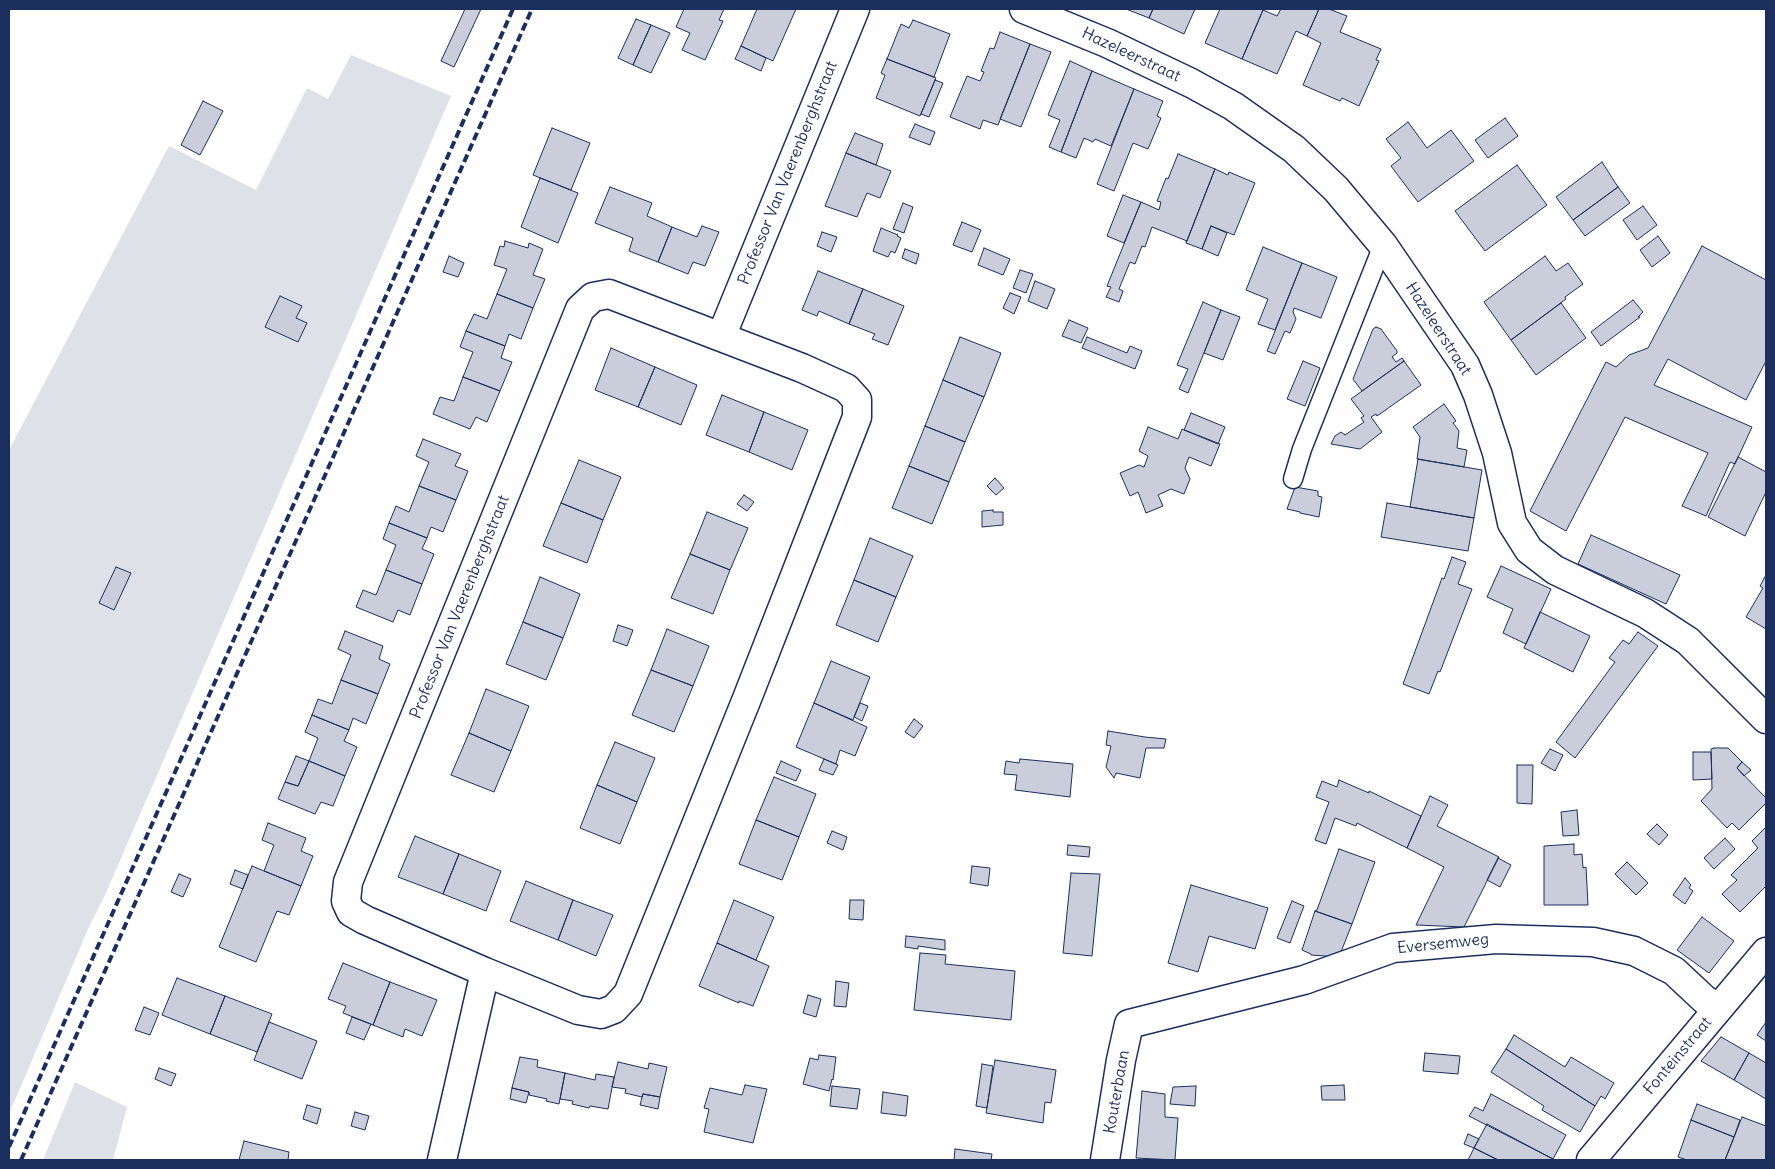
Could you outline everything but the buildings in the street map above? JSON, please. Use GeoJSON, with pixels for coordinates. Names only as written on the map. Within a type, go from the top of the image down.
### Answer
{"type":"FeatureCollection","features":[{"type":"Feature","properties":{"kind":"street","name":"Professor Van Vaerenberghstraat"},"geometry":{"type":"LineString","coordinates":[[721,337],[855,9]]}},
{"type":"Feature","properties":{"kind":"street","name":"Hazeleerstraat"},"geometry":{"type":"LineString","coordinates":[[1024,9],[1116,47],[1191,83],[1233,106],[1294,149],[1336,189],[1383,245],[1465,365],[1478,395],[1497,453],[1512,523],[1529,550],[1555,570],[1645,613],[1681,636],[1703,655],[1766,719]]}},
{"type":"Feature","properties":{"kind":"street","name":"Professor Van Vaerenberghstraat"},"geometry":{"type":"LineString","coordinates":[[610,294],[802,368],[846,388],[858,400],[857,417],[748,696],[628,994],[614,1008],[601,1014],[578,1010],[485,972],[365,920],[351,912],[346,901],[348,882],[580,309],[592,297],[610,294]]}},
{"type":"Feature","properties":{"kind":"street","name":"Eversemweg"},"geometry":{"type":"LineString","coordinates":[[1129,1024],[1304,980],[1393,948],[1496,939],[1593,942],[1634,951],[1674,971],[1705,1000],[1718,1008]]}},
{"type":"Feature","properties":{"kind":"street","name":"Fonteinstraat"},"geometry":{"type":"LineString","coordinates":[[1598,1158],[1718,1008],[1766,952]]}},
{"type":"Feature","properties":{"kind":"street"},"geometry":{"type":"LineString","coordinates":[[442,1160],[485,972]]}},
{"type":"Feature","properties":{"kind":"street","name":"Kouterbaan"},"geometry":{"type":"LineString","coordinates":[[1105,1160],[1121,1060],[1129,1024]]}},
{"type":"Feature","properties":{"kind":"lane"},"geometry":{"type":"LineString","coordinates":[[1293,479],[1302,448],[1383,245]]}},
{"type":"Feature","properties":{"kind":"shaded area"},"geometry":{"type":"Polygon","coordinates":[[[351,55],[451,96],[9,1114],[9,450],[169,146],[256,190],[307,88],[328,99],[351,55]]]}},
{"type":"Feature","properties":{"kind":"shaded area"},"geometry":{"type":"Polygon","coordinates":[[[75,1082],[127,1107],[113,1160],[43,1160],[75,1082]]]}},
{"type":"Feature","properties":{"kind":"railway"},"geometry":{"type":"LineString","coordinates":[[9,1147],[513,9]]}},
{"type":"Feature","properties":{"kind":"railway"},"geometry":{"type":"LineString","coordinates":[[21,1160],[532,9]]}}]}
